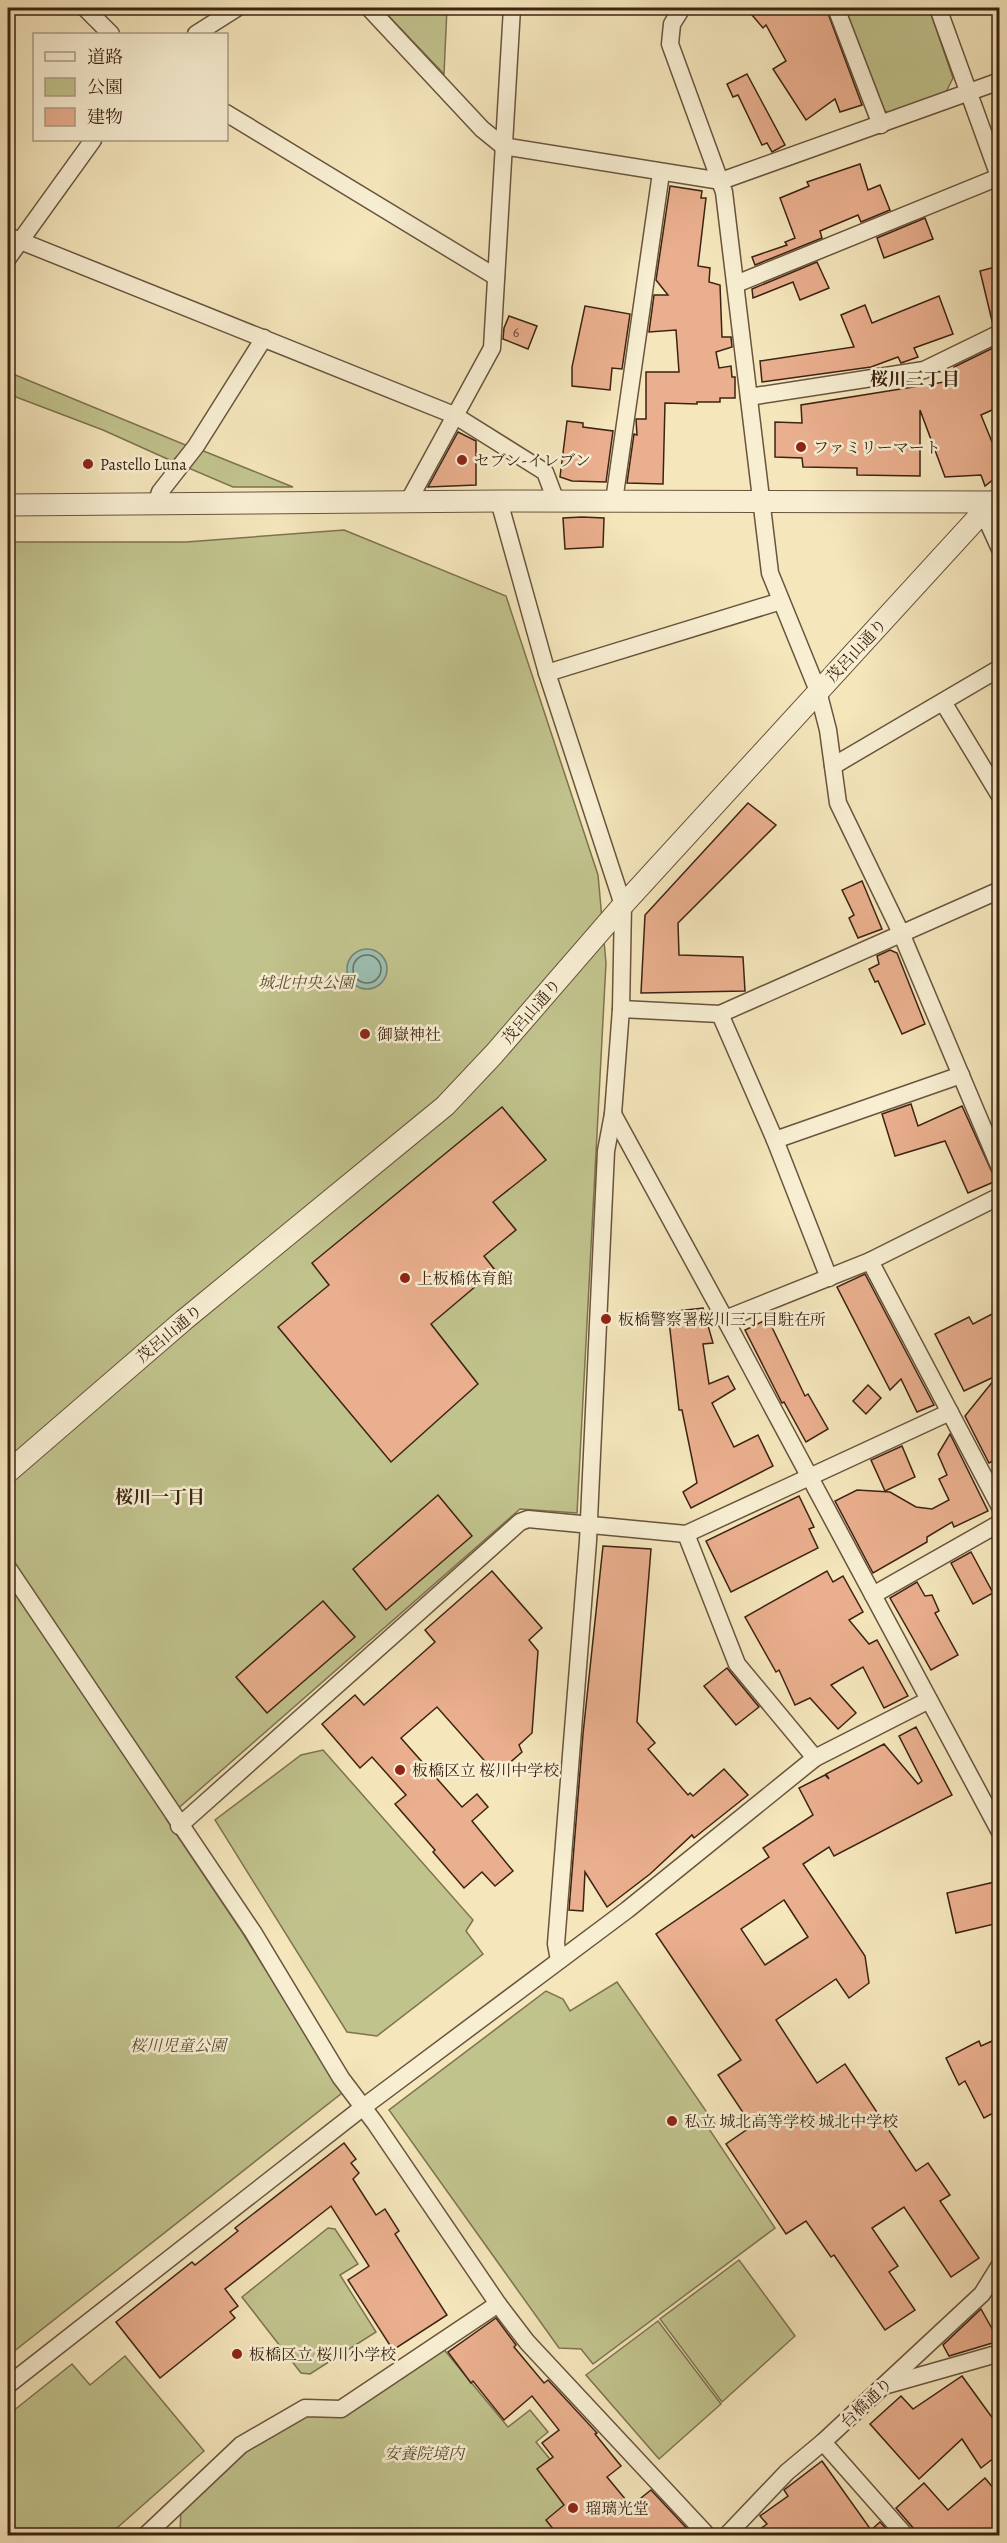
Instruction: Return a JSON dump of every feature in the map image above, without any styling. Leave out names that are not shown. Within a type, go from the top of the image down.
[{"type":"street","points":[[86,8],[110,33]]},
{"type":"street","points":[[198,33],[237,8]]},
{"type":"street","points":[[369,8],[482,129],[503,146],[721,181],[999,81]]},
{"type":"street","points":[[408,502],[492,348],[512,8]]},
{"type":"street","points":[[682,8],[672,24],[670,44],[721,181],[736,284],[770,573],[818,691],[828,730],[838,803],[901,933],[999,1168]]},
{"type":"street","points":[[836,8],[881,125]]},
{"type":"street","points":[[736,284],[999,178],[938,8]]},
{"type":"street","points":[[228,114],[496,278]]},
{"type":"street","points":[[8,258],[14,238],[92,141]]},
{"type":"street","points":[[614,501],[661,172]]},
{"type":"street","points":[[14,238],[454,415],[545,472],[555,501]]},
{"type":"street","points":[[749,397],[924,370],[999,333]]},
{"type":"street","points":[[156,504],[160,492],[196,446],[264,338]]},
{"type":"street","points":[[8,506],[499,501],[994,503],[999,549]]},
{"type":"street","points":[[499,501],[547,673],[623,905],[621,1009],[613,1114],[606,1151],[588,1526],[556,1944],[559,1960]]},
{"type":"street","name":"茂呂山通り","points":[[8,1472],[184,1320],[445,1106],[623,905],[818,691],[994,503]]},
{"type":"street","points":[[547,673],[781,601]]},
{"type":"street","points":[[833,766],[999,668]]},
{"type":"street","points":[[943,702],[999,796]]},
{"type":"street","points":[[621,1009],[720,1014],[999,890]]},
{"type":"street","points":[[720,1014],[775,1140],[829,1278]]},
{"type":"street","points":[[775,1140],[961,1075]]},
{"type":"street","points":[[613,1114],[929,1700],[994,1807],[999,1832]]},
{"type":"street","points":[[725,1319],[870,1261],[999,1196]]},
{"type":"street","points":[[870,1261],[999,1507]]},
{"type":"street","points":[[179,1826],[520,1522],[528,1519],[686,1534],[950,1412]]},
{"type":"street","points":[[873,1595],[999,1523]]},
{"type":"street","points":[[686,1534],[737,1664],[815,1758]]},
{"type":"street","points":[[8,1568],[179,1826],[253,1932],[341,2078],[498,2304],[527,2342],[708,2535]]},
{"type":"street","points":[[8,2385],[362,2108],[627,1910],[815,1758],[929,1700]]},
{"type":"street","name":"台橋通り","points":[[726,2535],[787,2472],[823,2442],[982,2294],[999,2265]]},
{"type":"street","points":[[145,2535],[240,2445],[305,2408],[341,2409],[498,2304]]},
{"type":"street","points":[[883,2386],[999,2353]]},
{"type":"street","points":[[823,2442],[906,2535]]},
{"type":"green space","points":[[381,8],[447,8],[444,74]]},
{"type":"green space","points":[[844,8],[929,8],[953,78],[945,94],[890,114],[879,107]]},
{"type":"green space","points":[[8,372],[188,446],[172,461],[103,430],[8,394]]},
{"type":"green space","points":[[201,450],[293,487],[233,487],[186,467]]},
{"type":"green space","name":"城北中央公園","points":[[344,530],[506,596],[598,875],[606,963],[577,1513],[520,1509],[166,1819],[242,1932],[342,2093],[8,2356],[8,542],[186,542]]},
{"type":"green space","points":[[323,1750],[473,1920],[466,1931],[483,1954],[377,2036],[347,2032],[215,1820],[301,1755]]},
{"type":"green space","points":[[617,1982],[715,2124],[709,2129],[775,2228],[593,2364],[581,2349],[559,2348],[389,2110],[546,1991],[563,1999],[570,2011]]},
{"type":"green space","points":[[328,2228],[335,2229],[358,2264],[340,2275],[376,2332],[310,2374],[301,2373],[242,2297]]},
{"type":"green space","points":[[739,2260],[795,2336],[722,2402],[660,2319]]},
{"type":"green space","points":[[658,2321],[721,2404],[659,2459],[586,2375]]},
{"type":"green space","name":"安養院境内","points":[[441,2346],[508,2427],[530,2410],[548,2432],[536,2442],[612,2535],[180,2536],[181,2506],[244,2448],[303,2413],[340,2412]]},
{"type":"green space","points":[[125,2356],[204,2451],[109,2535],[8,2535],[8,2415],[72,2364],[90,2385]]},
{"type":"water","points":[[367,949],[381,955],[387,969],[381,983],[367,989],[353,983],[347,969],[353,955]]},
{"type":"building","points":[[746,8],[826,8],[862,105],[840,112],[835,99],[806,120],[773,69],[786,61],[766,25],[763,28]]},
{"type":"building","points":[[747,74],[785,145],[772,152],[767,143],[762,145],[738,95],[733,97],[727,84]]},
{"type":"building","points":[[860,164],[868,190],[880,185],[890,210],[861,222],[858,215],[820,231],[822,238],[755,265],[752,257],[787,245],[785,242],[795,238],[780,198],[809,186],[807,182]]},
{"type":"building","points":[[670,186],[702,191],[701,198],[706,198],[698,266],[710,268],[709,282],[720,285],[722,337],[731,337],[732,347],[716,352],[719,368],[731,366],[732,377],[735,377],[735,398],[720,398],[720,402],[697,402],[697,404],[665,403],[663,484],[627,483],[634,434],[637,435],[636,419],[646,419],[646,372],[679,372],[676,330],[649,332],[654,295],[668,295],[656,280]]},
{"type":"building","points":[[925,218],[933,239],[884,258],[877,238]]},
{"type":"building","points":[[817,262],[829,288],[800,300],[793,282],[753,298],[752,289]]},
{"type":"building","points":[[999,266],[999,323],[993,325],[980,271]]},
{"type":"building","points":[[939,296],[953,334],[914,348],[918,357],[901,363],[898,357],[871,367],[762,382],[760,361],[854,347],[841,315],[865,305],[872,323]]},
{"type":"building","points":[[585,306],[630,314],[622,369],[612,368],[610,390],[572,386],[572,367]]},
{"type":"building","points":[[509,316],[537,326],[528,349],[503,339],[504,328]]},
{"type":"building","points":[[999,345],[999,407],[981,415],[999,459],[999,475],[985,486],[981,475],[945,477],[920,410],[920,476],[857,475],[857,468],[803,467],[802,458],[775,457],[775,422],[802,423],[801,405],[951,381],[948,373],[955,370],[954,367]]},
{"type":"building","points":[[567,421],[583,423],[583,427],[613,431],[606,482],[572,481],[560,477]]},
{"type":"building","points":[[458,432],[476,441],[476,485],[428,487]]},
{"type":"building","points":[[563,518],[604,518],[603,547],[565,549]]},
{"type":"building","points":[[748,803],[776,825],[678,923],[679,955],[743,957],[745,991],[641,993],[645,915]]},
{"type":"building","points":[[862,881],[882,929],[858,938],[849,918],[854,915],[842,890]]},
{"type":"building","points":[[890,950],[897,953],[925,1024],[902,1034],[878,981],[875,982],[869,969],[879,964],[877,956]]},
{"type":"building","points":[[911,1104],[918,1126],[962,1106],[996,1181],[968,1193],[945,1141],[895,1156],[882,1114]]},
{"type":"building","name":"上板橋体育館","points":[[502,1107],[546,1160],[493,1202],[516,1230],[484,1256],[495,1270],[431,1324],[478,1384],[391,1462],[278,1327],[329,1285],[312,1263]]},
{"type":"building","points":[[865,1274],[934,1405],[917,1412],[901,1379],[890,1390],[837,1287]]},
{"type":"building","points":[[703,1308],[713,1343],[703,1344],[709,1384],[728,1376],[735,1389],[712,1403],[734,1447],[758,1435],[773,1466],[691,1508],[683,1492],[697,1483],[682,1410],[679,1410],[668,1312]]},
{"type":"building","points":[[994,1313],[999,1323],[999,1458],[989,1463],[965,1416],[998,1375],[964,1391],[935,1334],[969,1317],[973,1324]]},
{"type":"building","points":[[768,1319],[805,1396],[808,1394],[828,1429],[806,1442],[784,1402],[782,1403],[745,1330]]},
{"type":"building","points":[[868,1385],[881,1398],[866,1414],[853,1401]]},
{"type":"building","points":[[950,1434],[988,1511],[954,1527],[952,1522],[927,1537],[927,1542],[873,1573],[835,1501],[857,1490],[890,1492],[916,1507],[932,1509],[949,1500],[939,1479],[947,1475],[938,1454]]},
{"type":"building","points":[[902,1446],[915,1477],[885,1491],[871,1460]]},
{"type":"building","points":[[438,1495],[472,1536],[386,1610],[353,1569]]},
{"type":"building","points":[[799,1496],[814,1527],[809,1529],[818,1548],[731,1592],[706,1541]]},
{"type":"building","points":[[603,1546],[651,1549],[637,1722],[655,1743],[648,1749],[688,1795],[690,1793],[693,1796],[724,1769],[748,1795],[694,1838],[692,1835],[650,1874],[607,1907],[585,1872],[583,1911],[569,1910],[583,1734]]},
{"type":"building","points":[[971,1552],[993,1593],[973,1604],[951,1563]]},
{"type":"building","points":[[492,1571],[542,1628],[529,1640],[538,1651],[532,1733],[519,1745],[522,1752],[499,1772],[492,1765],[490,1767],[437,1707],[401,1738],[462,1807],[477,1794],[488,1807],[472,1821],[513,1871],[495,1886],[482,1872],[464,1888],[395,1804],[406,1795],[372,1757],[360,1768],[322,1724],[355,1695],[364,1705],[435,1642],[425,1630]]},
{"type":"building","points":[[827,1571],[833,1582],[843,1576],[863,1612],[849,1620],[869,1644],[877,1640],[908,1696],[884,1708],[863,1667],[831,1685],[856,1713],[838,1729],[810,1698],[795,1705],[779,1670],[776,1672],[745,1617]]},
{"type":"building","points":[[917,1582],[925,1596],[932,1595],[939,1611],[935,1613],[958,1655],[931,1670],[890,1598]]},
{"type":"building","points":[[323,1601],[355,1637],[267,1713],[236,1677]]},
{"type":"building","points":[[727,1668],[759,1707],[736,1725],[704,1686]]},
{"type":"building","points":[[916,1727],[952,1795],[834,1856],[829,1847],[803,1864],[865,1956],[869,1983],[849,1998],[836,1979],[776,2020],[817,2083],[845,2064],[916,2171],[928,2163],[950,2195],[940,2201],[979,2258],[951,2277],[904,2207],[872,2228],[898,2266],[889,2272],[915,2310],[885,2330],[834,2255],[831,2257],[806,2221],[786,2234],[726,2144],[752,2126],[718,2075],[741,2060],[656,1934],[769,1857],[763,1848],[813,1815],[799,1788],[825,1775],[829,1779],[826,1774],[884,1744],[918,1784],[922,1781],[899,1736]],"holes":[[[784,1900],[808,1937],[765,1965],[741,1929]]]},
{"type":"building","points":[[999,1881],[999,1923],[956,1933],[947,1893]]},
{"type":"building","points":[[999,2038],[999,2110],[984,2118],[965,2081],[959,2085],[946,2058],[979,2041],[981,2046]]},
{"type":"building","points":[[344,2143],[356,2159],[351,2163],[359,2173],[353,2179],[376,2215],[385,2209],[399,2231],[395,2234],[447,2315],[393,2350],[348,2280],[369,2266],[331,2206],[225,2289],[238,2306],[230,2312],[235,2318],[160,2378],[116,2322],[192,2262],[195,2265],[238,2231],[235,2228]]},
{"type":"building","points":[[981,2309],[999,2341],[949,2356],[943,2345]]},
{"type":"building","points":[[496,2318],[516,2345],[514,2347],[544,2383],[548,2380],[597,2433],[595,2434],[621,2466],[607,2477],[631,2506],[651,2490],[693,2535],[558,2535],[546,2520],[564,2505],[537,2469],[553,2457],[542,2443],[559,2430],[532,2396],[504,2420],[473,2381],[471,2383],[448,2352]]},
{"type":"building","points":[[962,2376],[999,2427],[999,2454],[981,2468],[962,2439],[919,2479],[870,2424],[901,2396],[913,2409]]},
{"type":"building","points":[[822,2461],[871,2530],[880,2522],[892,2535],[752,2535],[767,2524],[760,2516],[788,2496],[784,2490]]},
{"type":"building","points":[[985,2478],[999,2495],[999,2535],[916,2535],[914,2529],[896,2508],[924,2483],[948,2510]]},
{"type":"place","name":"ファミリーマート","points":[[801,447]]},
{"type":"place","name":"セブン-イレブン","points":[[462,460]]},
{"type":"place","name":"Pastello Luna","points":[[88,464]]},
{"type":"place","name":"御嶽神社","points":[[365,1034]]},
{"type":"place","name":"上板橋体育館","points":[[405,1278]]},
{"type":"place","name":"板橋警察署桜川三丁目駐在所","points":[[606,1319]]},
{"type":"place","name":"板橋区立 桜川中学校","points":[[400,1770]]},
{"type":"place","name":"私立 城北高等学校 城北中学校","points":[[672,2121]]},
{"type":"place","name":"板橋区立 桜川小学校","points":[[237,2354]]},
{"type":"place","name":"瑠璃光堂","points":[[573,2508]]},
{"type":"district","name":"桜川三丁目","points":[[915,379]]},
{"type":"district","name":"桜川一丁目","points":[[160,1497]]},
{"type":"park label","name":"桜川児童公園","points":[[178,2045]]}]
